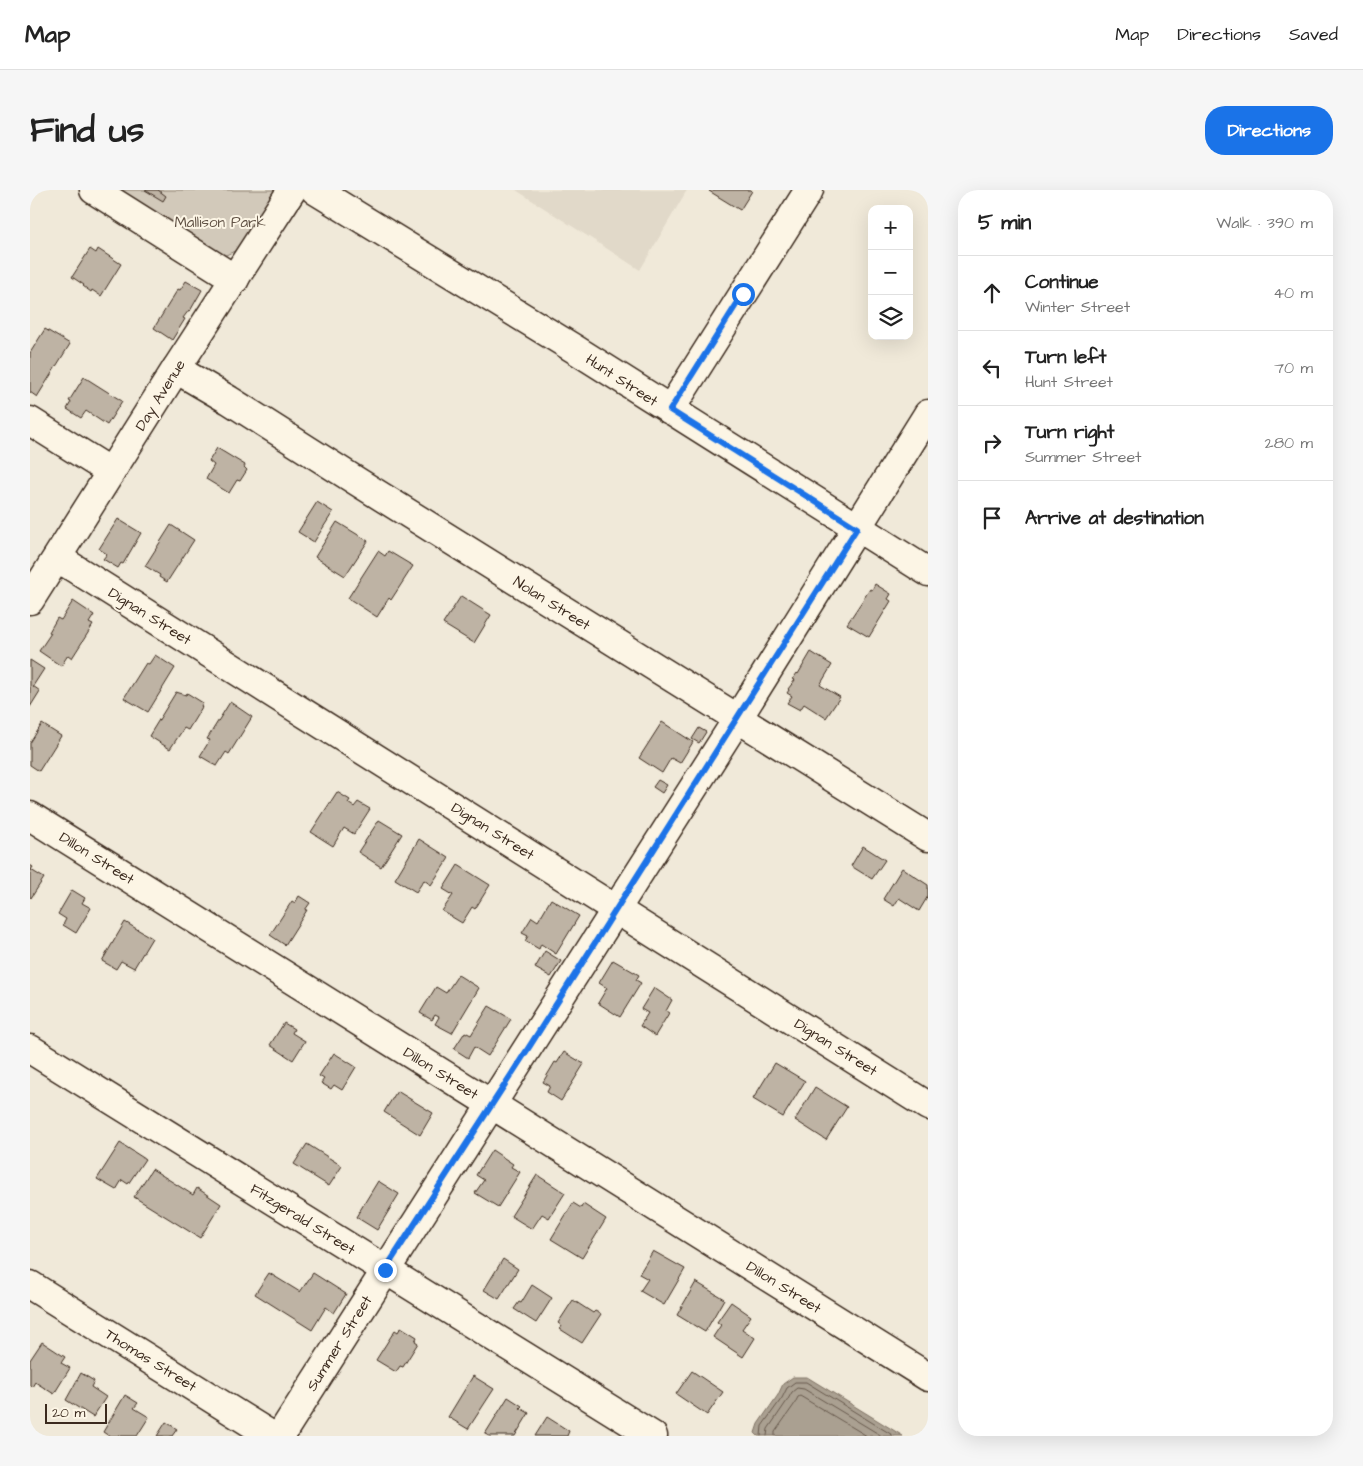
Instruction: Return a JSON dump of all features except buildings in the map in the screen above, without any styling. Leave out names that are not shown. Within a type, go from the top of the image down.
[{"type":"street","points":[[94,190],[235,279]]},
{"type":"street","name":"Day Avenue","points":[[30,600],[292,190]]},
{"type":"street","name":"Hunt Street","points":[[314,190],[573,348],[928,572]]},
{"type":"street","points":[[670,410],[808,190]]},
{"type":"street","name":"Nolan Street","points":[[176,369],[229,400],[928,837]]},
{"type":"street","name":"Summer Street","points":[[280,1436],[738,718],[928,414]]},
{"type":"street","points":[[30,421],[111,472]]},
{"type":"street","name":"Dignan Street","points":[[58,558],[928,1106]]},
{"type":"street","name":"Dillon Street","points":[[30,816],[928,1377]]},
{"type":"street","name":"Fitzgerald Street","points":[[30,1049],[652,1436]]},
{"type":"street","name":"Thomas Street","points":[[30,1285],[272,1436]]},
{"type":"shaded area","points":[[516,190],[687,190],[640,270]]},
{"type":"green space","name":"Mallison Park","points":[[109,190],[280,190],[239,249],[226,255],[214,256]]},
{"type":"water","points":[[793,1377],[807,1377],[903,1436],[758,1436],[755,1433],[758,1424],[778,1395],[783,1384]]},
{"type":"route","points":[[385,1270],[531,1044],[857,528],[670,410],[743,294]]}]
